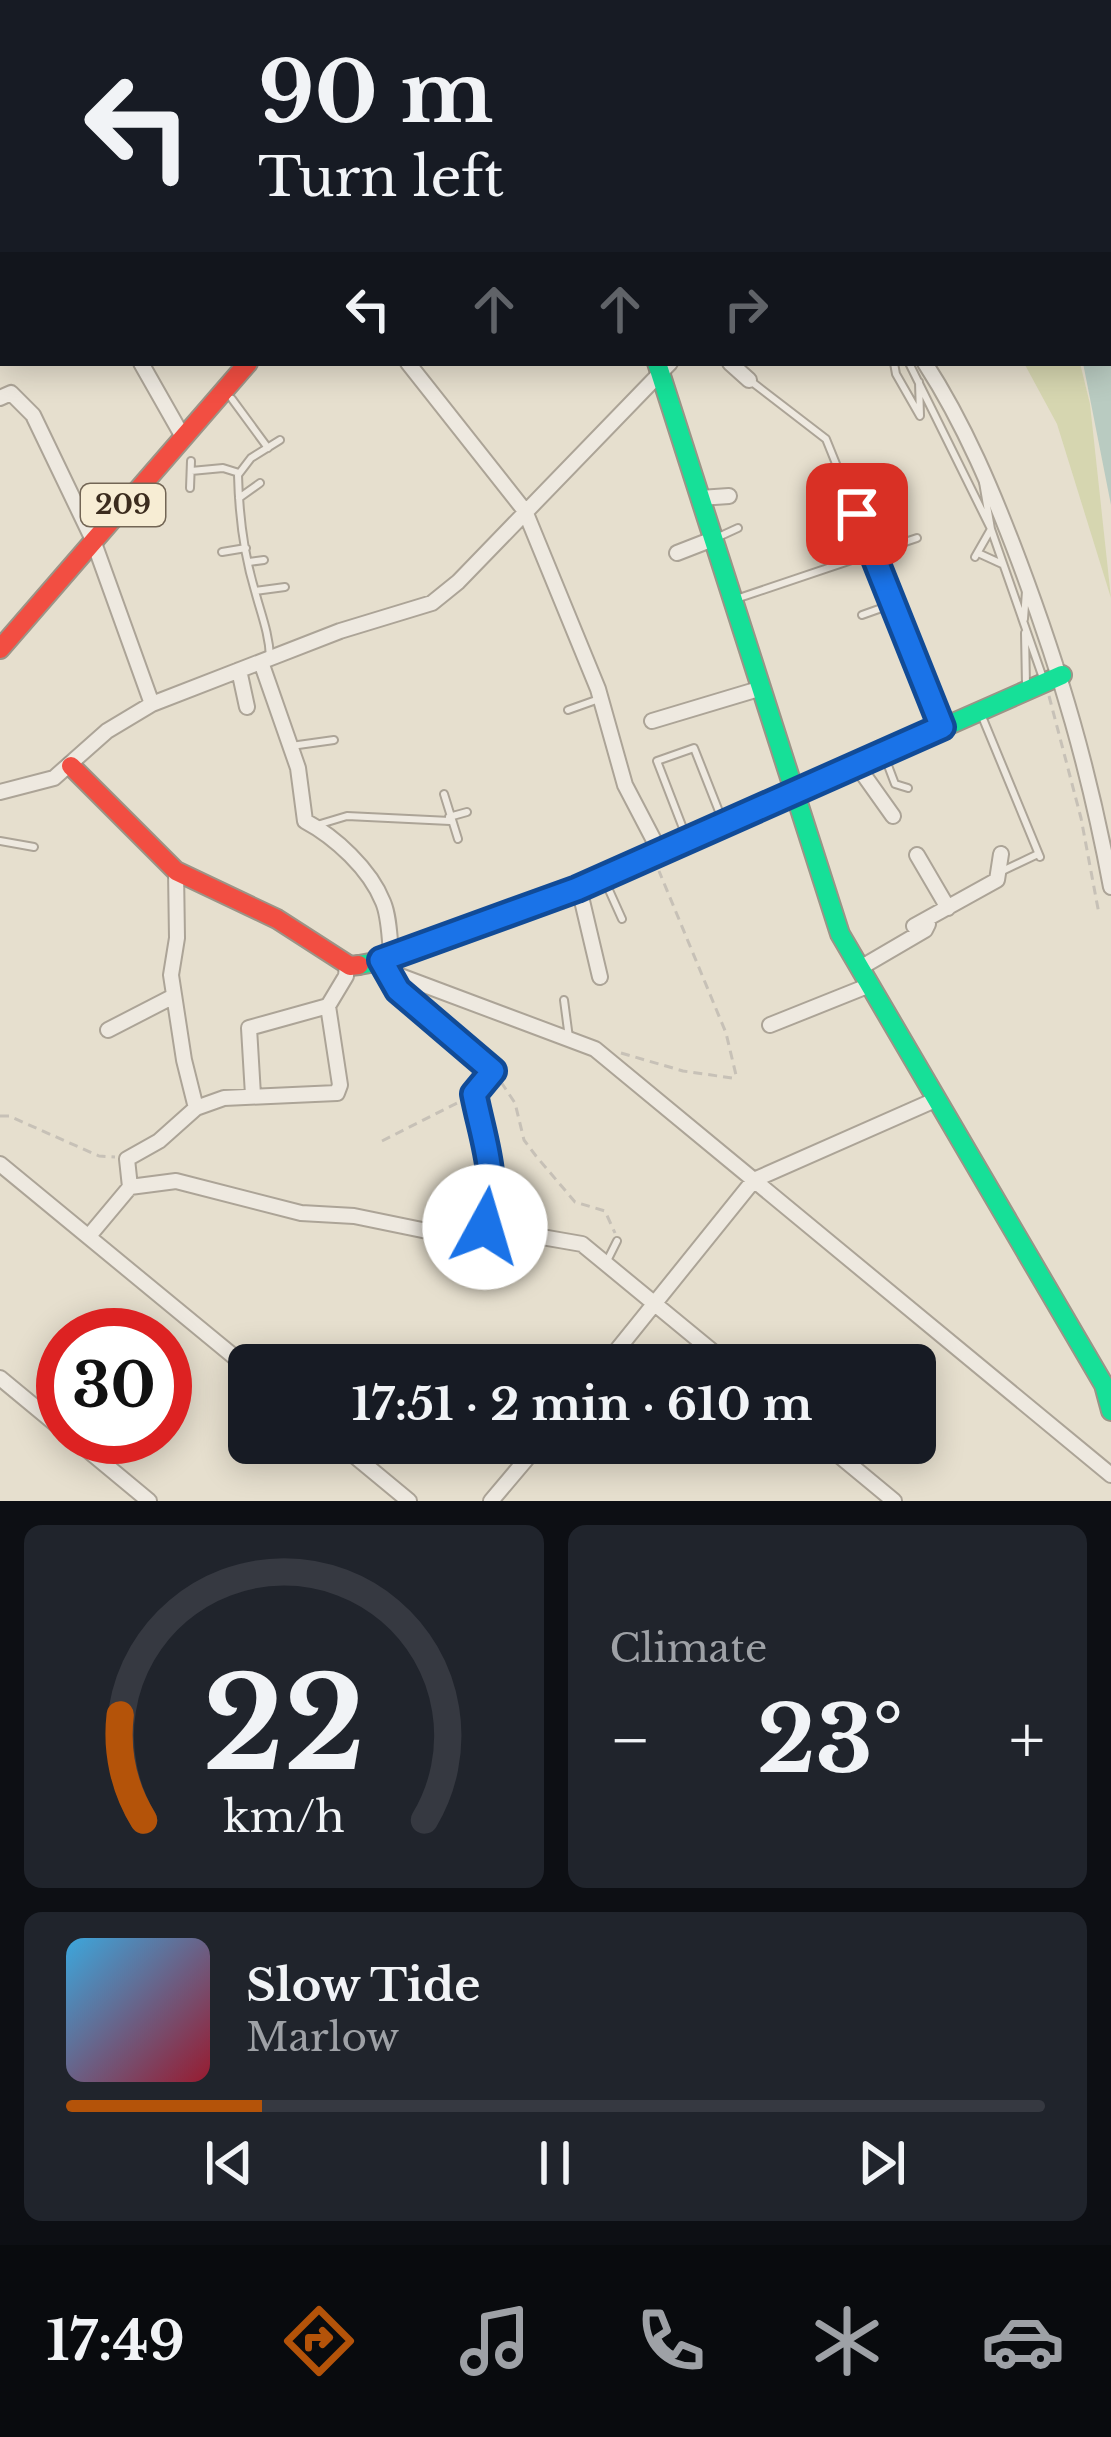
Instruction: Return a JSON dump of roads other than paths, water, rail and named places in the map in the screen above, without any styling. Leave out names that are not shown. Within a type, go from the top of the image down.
[{"type":"main road","name":"209","points":[[0,649],[245,366]]},
{"type":"main road","points":[[662,366],[840,934],[1104,1385],[1111,1412]]},
{"type":"main road","points":[[71,766],[176,871],[277,919],[346,964],[387,963],[579,888],[1044,683]]},
{"type":"street","points":[[143,366],[182,439]]},
{"type":"street","points":[[410,366],[525,511],[601,698],[626,785],[656,854]]},
{"type":"street","points":[[0,792],[54,778],[107,731],[152,704],[432,603],[458,582],[662,366]]},
{"type":"street","points":[[733,366],[749,380]]},
{"type":"street","points":[[927,366],[985,473],[1027,581],[1044,683],[1093,789],[1111,887]]},
{"type":"street","points":[[0,398],[11,393],[33,415],[93,540],[152,704]]},
{"type":"street","points":[[700,498],[729,496]]},
{"type":"street","points":[[677,553],[713,539]]},
{"type":"street","points":[[89,1237],[130,1187],[176,1181],[301,1213],[354,1216],[476,1246],[493,1202],[492,1170],[474,1094],[491,1073],[398,990],[387,963],[383,901],[352,857],[304,821],[291,746],[266,660]]},
{"type":"street","points":[[239,670],[247,707]]},
{"type":"street","points":[[652,722],[761,688]]},
{"type":"street","points":[[856,764],[893,817]]},
{"type":"street","points":[[770,1025],[865,976],[926,930],[920,923],[997,880],[1001,854]]},
{"type":"street","points":[[917,855],[947,908]]},
{"type":"street","points":[[176,871],[177,938],[171,975],[196,1108]]},
{"type":"street","points":[[579,888],[600,977]]},
{"type":"street","points":[[387,963],[596,1049],[1111,1475]]},
{"type":"street","points":[[130,1187],[127,1160],[196,1108],[224,1098],[337,1093],[340,1085],[328,1006],[346,976],[346,964]]},
{"type":"street","points":[[108,1030],[174,996]]},
{"type":"street","points":[[253,1095],[249,1028],[328,1006]]},
{"type":"street","points":[[623,1344],[754,1180],[935,1100]]},
{"type":"street","points":[[0,1163],[228,1352]]},
{"type":"street","points":[[485,1227],[582,1244],[704,1344]]},
{"type":"street","points":[[0,1378],[36,1408]]},
{"type":"street","points":[[104,1464],[149,1501]]},
{"type":"street","points":[[364,1464],[409,1501]]},
{"type":"street","points":[[491,1501],[522,1464]]},
{"type":"street","points":[[849,1464],[894,1501]]},
{"type":"lane","points":[[895,366],[920,416],[919,380]]},
{"type":"lane","points":[[911,366],[991,529],[1044,683]]},
{"type":"lane","points":[[749,380],[826,439],[942,727]]},
{"type":"lane","points":[[232,399],[268,448]]},
{"type":"lane","points":[[182,439],[192,467],[190,488]]},
{"type":"lane","points":[[266,660],[265,617],[245,548],[239,473],[251,458],[280,440]]},
{"type":"lane","points":[[192,467],[239,473]]},
{"type":"lane","points":[[985,473],[982,485],[991,529],[977,555],[1004,564]]},
{"type":"lane","points":[[238,498],[260,483]]},
{"type":"lane","points":[[713,539],[738,528]]},
{"type":"lane","points":[[733,600],[916,538]]},
{"type":"lane","points":[[222,552],[245,548]]},
{"type":"lane","points":[[249,562],[264,560]]},
{"type":"lane","points":[[1027,581],[1024,623],[1044,683]]},
{"type":"lane","points":[[255,591],[285,587]]},
{"type":"lane","points":[[862,616],[893,604]]},
{"type":"lane","points":[[568,710],[601,698]]},
{"type":"lane","points":[[980,710],[1039,855],[998,873]]},
{"type":"lane","points":[[291,746],[334,740]]},
{"type":"lane","points":[[687,839],[657,761],[694,748],[724,823]]},
{"type":"lane","points":[[883,752],[895,784],[908,788]]},
{"type":"lane","points":[[444,794],[458,839]]},
{"type":"lane","points":[[314,826],[347,816],[449,819],[467,812]]},
{"type":"lane","points":[[0,841],[34,847]]},
{"type":"lane","points":[[603,877],[622,919]]},
{"type":"lane","points":[[564,1000],[569,1039]]},
{"type":"lane","points":[[606,1263],[617,1241]]}]
